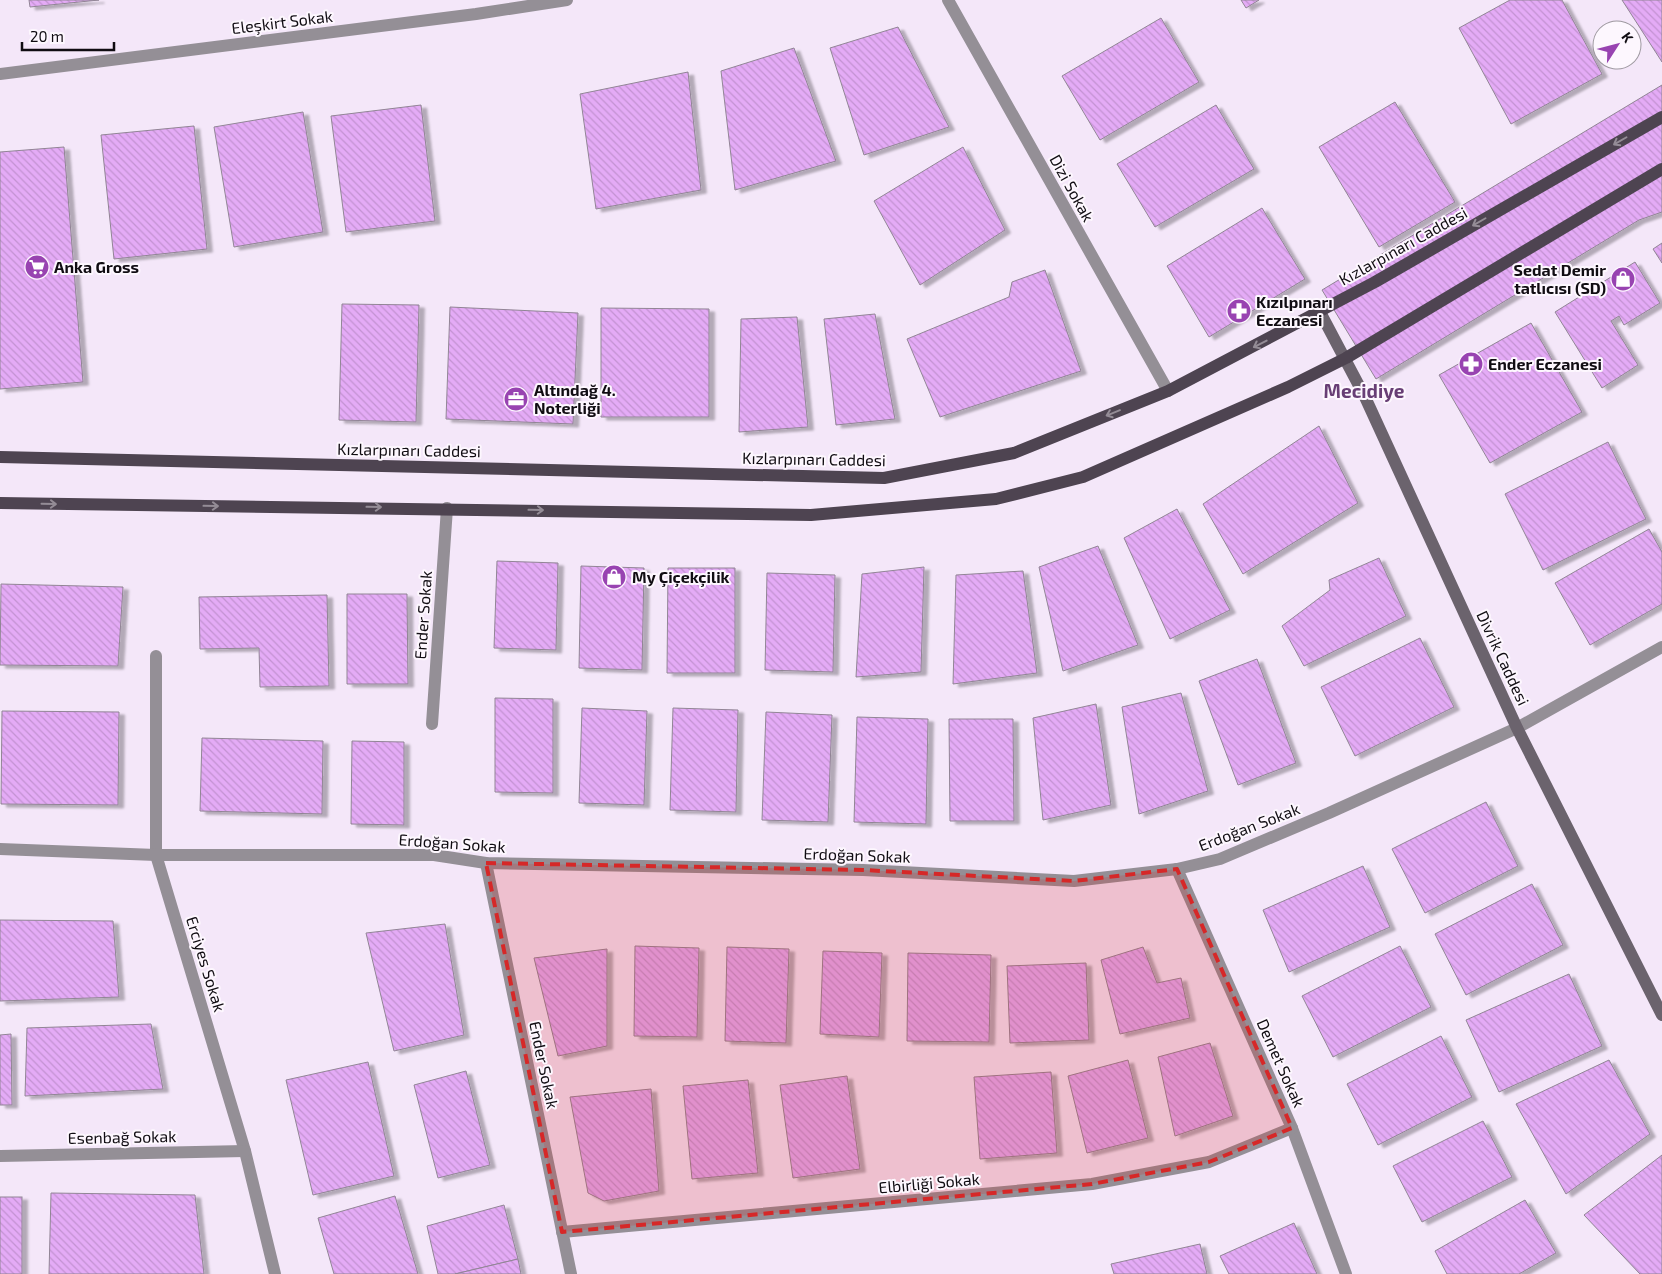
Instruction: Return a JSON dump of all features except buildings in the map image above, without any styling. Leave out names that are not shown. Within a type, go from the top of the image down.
[{"type":"main road","name":"Kızlarpınarı Caddesi","points":[[0,457],[884,478],[1014,453],[1168,391],[1320,312],[1662,117]]},
{"type":"main road","points":[[0,503],[447,508],[811,515],[996,499],[1082,477],[1288,387],[1346,358],[1662,169]]},
{"type":"street","name":"Eleşkirt Sokak","points":[[0,74],[476,14],[567,0]]},
{"type":"street","name":"Dizi Sokak","points":[[948,0],[1168,391]]},
{"type":"street","name":"Divrik Caddesi","points":[[1320,312],[1346,358],[1517,728],[1662,1015]]},
{"type":"street","name":"Ender Sokak","points":[[432,724],[447,508]]},
{"type":"street","name":"Erdoğan Sokak","points":[[0,849],[156,855],[434,855],[486,863],[863,870],[1074,881],[1177,869],[1220,859],[1517,728],[1662,647]]},
{"type":"street","name":"Erciyes Sokak","points":[[156,656],[156,855],[245,1151],[274,1274]]},
{"type":"street","name":"Ender Sokak","points":[[486,863],[571,1274]]},
{"type":"street","name":"Demet Sokak","points":[[1177,869],[1292,1128],[1346,1274]]},
{"type":"street","name":"Elbirliği Sokak","points":[[562,1232],[1092,1184],[1209,1162],[1292,1128]]},
{"type":"street","name":"Esenbağ Sokak","points":[[0,1156],[245,1151]]},
{"type":"highlighted area","points":[[486,863],[863,870],[1074,881],[1177,869],[1292,1128],[1209,1162],[1092,1184],[562,1232]]},
{"type":"place","name":"Anka Gross","points":[[37,267]]},
{"type":"place","name":"Sedat Demir tatlıcısı (SD)","points":[[1623,279]]},
{"type":"place","name":"Kızılpınarı Eczanesi","points":[[1239,311]]},
{"type":"place","name":"Ender Eczanesi","points":[[1471,364]]},
{"type":"place","name":"Altındağ 4. Noterliği","points":[[516,399]]},
{"type":"place","name":"My Çiçekçilik","points":[[614,577]]},
{"type":"district","name":"Mecidiye","points":[[1364,391]]}]
